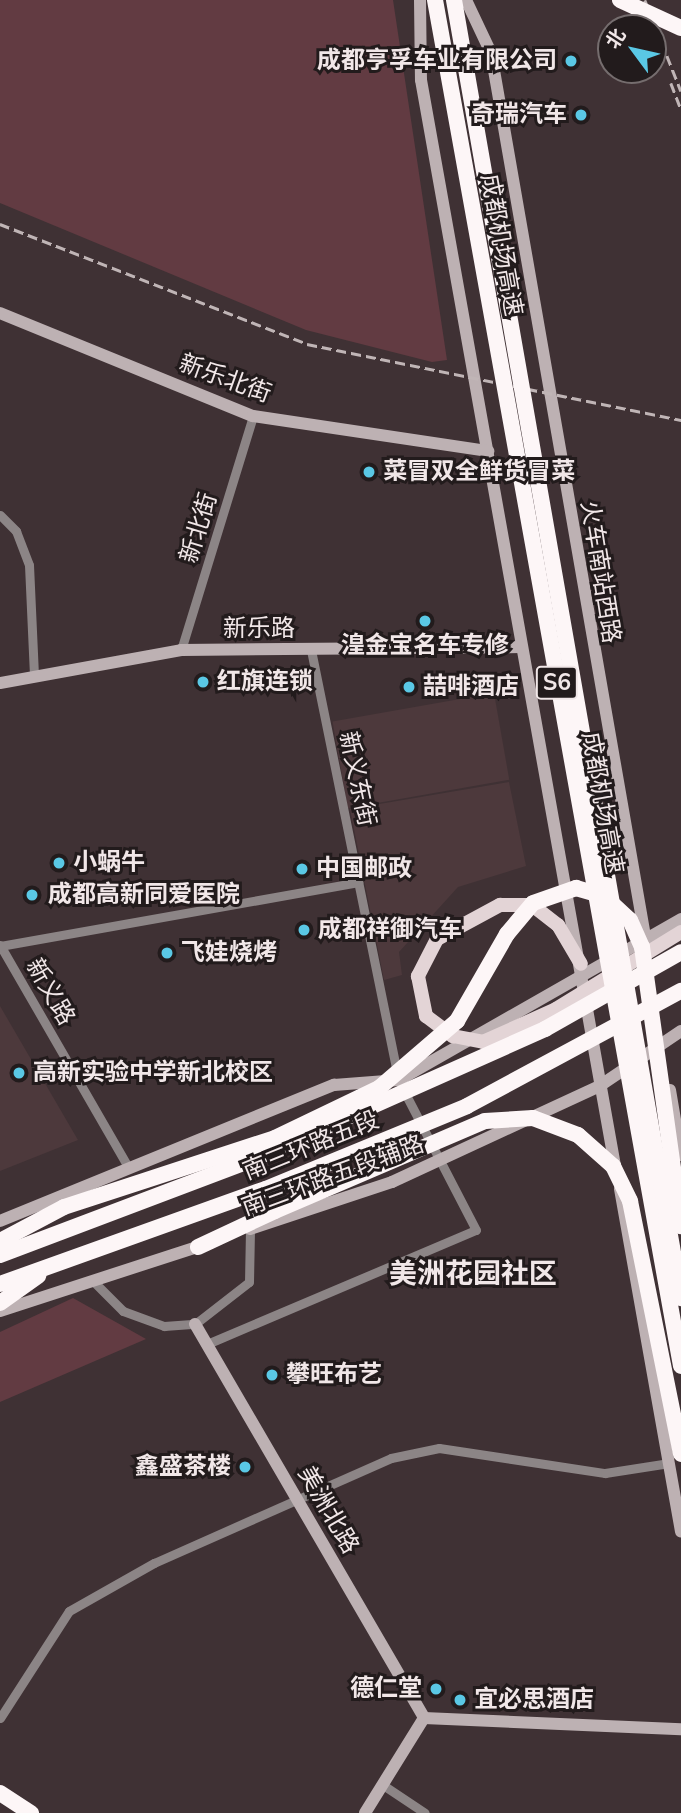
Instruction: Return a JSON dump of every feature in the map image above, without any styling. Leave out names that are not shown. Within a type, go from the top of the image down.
[{"type":"highway","name":"成都机场高速","points":[[435,0],[681,1366]]},
{"type":"highway","points":[[620,0],[681,28]]},
{"type":"highway","points":[[644,0],[681,17]]},
{"type":"highway","name":"成都机场高速","points":[[462,2],[681,1298]]},
{"type":"highway","points":[[0,1241],[64,1207],[275,1138],[356,1103],[410,1066],[457,1021],[526,910],[548,895],[576,888],[615,902],[642,947],[681,1226]]},
{"type":"highway","name":"南三环路五段","points":[[0,1255],[251,1160],[478,1061],[619,989],[681,952]]},
{"type":"highway","name":"南三环路五段","points":[[0,1284],[266,1189],[467,1106],[681,991]]},
{"type":"highway","points":[[198,1247],[485,1121],[533,1118],[578,1135],[613,1166],[630,1201],[675,1458]]},
{"type":"highway","points":[[0,1303],[54,1264]]},
{"type":"highway","points":[[0,1793],[31,1813]]},
{"type":"main road","points":[[462,2],[446,0],[421,6],[421,79],[521,648],[582,972],[598,1087],[675,1458],[681,1532]]},
{"type":"main road","name":"火车南站西路","points":[[462,2],[491,53],[678,1123],[681,1155]]},
{"type":"main road","name":"新乐北街","points":[[0,313],[253,416],[488,451]]},
{"type":"main road","name":"新乐路","points":[[0,682],[181,650],[521,648]]},
{"type":"main road","points":[[582,972],[558,925],[532,905],[500,905],[437,939],[418,976],[426,1016],[453,1036],[483,1042],[556,1009],[681,932]]},
{"type":"main road","points":[[0,1221],[334,1085],[399,1080],[582,972],[681,919]]},
{"type":"main road","name":"南三环路五段辅路","points":[[0,1311],[391,1182],[598,1087],[662,1041],[681,1031]]},
{"type":"main road","name":"美洲北路","points":[[195,1324],[424,1718]]},
{"type":"main road","points":[[365,1813],[424,1718],[681,1729]]},
{"type":"street","name":"新北街","points":[[181,650],[253,416]]},
{"type":"street","points":[[0,515],[16,531],[29,565],[34,676]]},
{"type":"street","name":"新义东街","points":[[207,1344],[476,1230],[442,1158],[399,1080],[311,650]]},
{"type":"street","points":[[0,945],[358,882]]},
{"type":"street","name":"新义路","points":[[0,945],[129,1168]]},
{"type":"street","points":[[94,1282],[123,1311],[164,1326],[195,1324],[249,1282],[250,1229]]},
{"type":"street","points":[[0,1717],[69,1611],[154,1563],[391,1458],[439,1448],[606,1473],[675,1458]]},
{"type":"street","points":[[383,1785],[425,1813]]},
{"type":"shaded area","points":[[0,0],[393,0],[447,360],[432,362],[306,330],[0,203]]},
{"type":"shaded area","points":[[494,693],[509,780],[348,808],[332,721]]},
{"type":"shaded area","points":[[509,782],[526,866],[458,887],[399,952],[402,975],[384,980],[350,809]]},
{"type":"shaded area","name":"高新实验中学新北校区","points":[[0,1006],[78,1140],[0,1171]]},
{"type":"shaded area","points":[[73,1298],[146,1339],[0,1402],[0,1332]]},
{"type":"railway","points":[[645,0],[681,91]]},
{"type":"railway","points":[[671,83],[681,109]]},
{"type":"railway","points":[[0,224],[307,344],[681,420]]},
{"type":"place","name":"成都亨孚车业有限公司","points":[[571,61]]},
{"type":"place","name":"奇瑞汽车","points":[[581,115]]},
{"type":"place","name":"菜冒双全鲜货冒菜","points":[[369,472]]},
{"type":"place","name":"湟金宝名车专修","points":[[425,621]]},
{"type":"place","name":"红旗连锁","points":[[203,682]]},
{"type":"place","name":"喆啡酒店","points":[[409,687]]},
{"type":"place","name":"小蜗牛","points":[[59,863]]},
{"type":"place","name":"中国邮政","points":[[302,869]]},
{"type":"place","name":"成都高新同爱医院","points":[[32,895]]},
{"type":"place","name":"成都祥御汽车","points":[[304,930]]},
{"type":"place","name":"飞娃烧烤","points":[[167,953]]},
{"type":"place","name":"高新实验中学新北校区","points":[[19,1073]]},
{"type":"place","name":"攀旺布艺","points":[[272,1375]]},
{"type":"place","name":"鑫盛茶楼","points":[[245,1467]]},
{"type":"place","name":"德仁堂","points":[[436,1689]]},
{"type":"place","name":"宜必思酒店","points":[[460,1700]]},
{"type":"district","name":"美洲花园社区","points":[[473,1274]]}]
